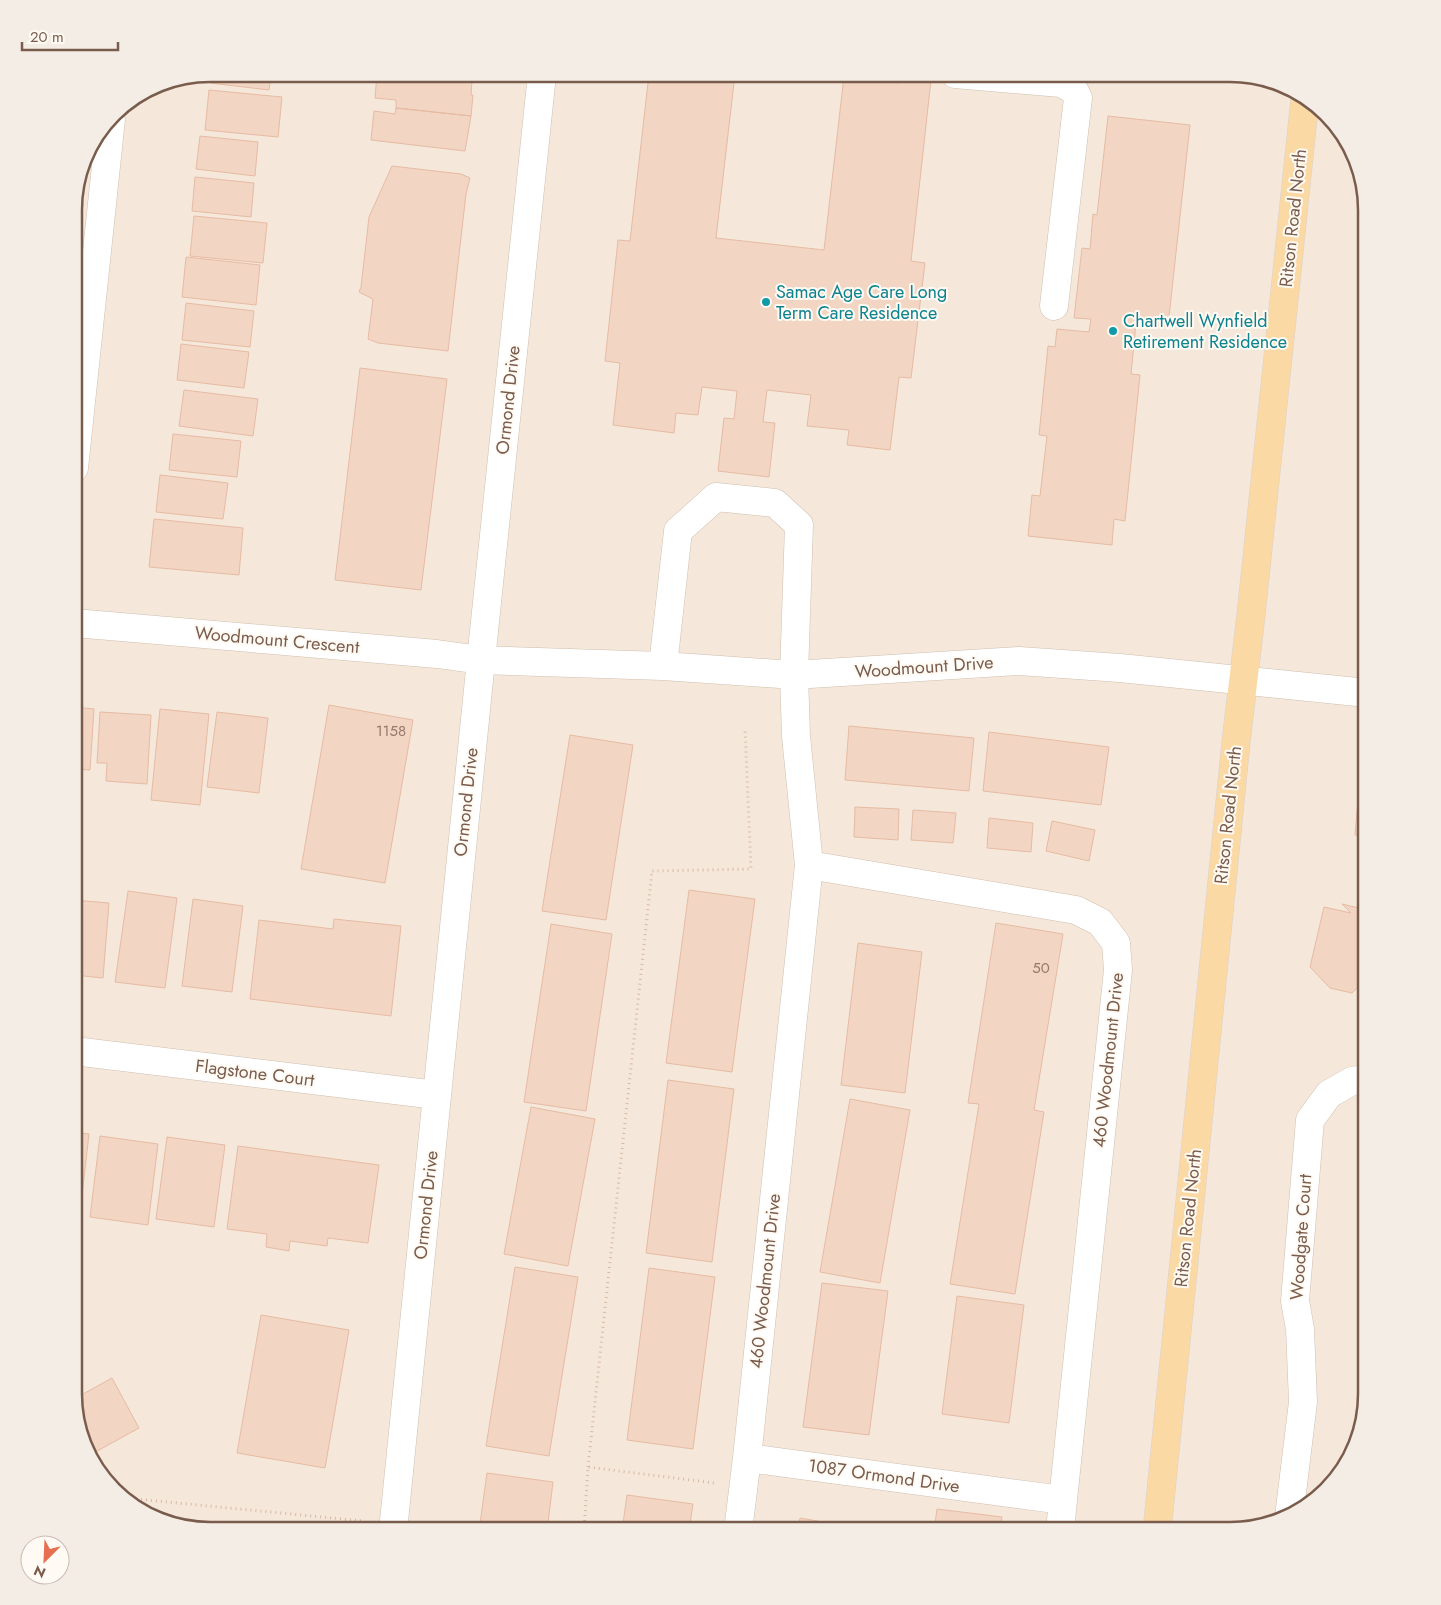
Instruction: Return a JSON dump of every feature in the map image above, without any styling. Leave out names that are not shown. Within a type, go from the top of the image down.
[{"type":"main road","name":"Ritson Road North","points":[[1158,1522],[1232,781],[1304,106]]},
{"type":"street","name":"Ormond Drive","points":[[395,1522],[436,1095],[541,83]]},
{"type":"street","points":[[1054,306],[1078,98],[1074,90],[1062,83]]},
{"type":"street","points":[[83,385],[110,131]]},
{"type":"street","name":"460 Woodmount Drive","points":[[663,666],[678,531],[716,497],[775,503],[799,525],[794,675],[796,736],[808,865],[747,1458]]},
{"type":"street","name":"Woodmount Crescent","points":[[83,624],[437,654],[481,660]]},
{"type":"street","name":"Woodmount Drive","points":[[481,660],[663,666],[794,675],[1019,661],[1120,668],[1358,692]]},
{"type":"street","name":"460 Woodmount Drive","points":[[808,865],[1076,910],[1100,922],[1116,943],[1118,970],[1064,1500]]},
{"type":"street","name":"Flagstone Court","points":[[82,1052],[436,1095]]},
{"type":"street","name":"Woodgate Court","points":[[1290,1508],[1303,1402],[1300,1329],[1295,1301],[1310,1120],[1329,1094],[1352,1081],[1358,1080]]},
{"type":"street","points":[[739,1522],[747,1458]]},
{"type":"street","name":"1087 Ormond Drive","points":[[747,1458],[1064,1500]]},
{"type":"street","points":[[1061,1522],[1064,1500]]},
{"type":"path","points":[[585,1522],[588,1467],[652,871],[750,869],[745,728]]},
{"type":"path","points":[[588,1467],[742,1486]]},
{"type":"path","points":[[137,1499],[340,1522]]},
{"type":"shaded area","points":[[202,83],[1239,83],[1280,92],[1309,109],[1332,132],[1352,169],[1356,185],[1358,210],[1358,1395],[1356,1420],[1352,1436],[1345,1451],[1332,1473],[1309,1496],[1272,1516],[1231,1522],[210,1522],[193,1521],[161,1513],[132,1496],[109,1473],[89,1436],[82,1395],[83,202],[92,161],[104,139],[120,120],[139,104],[161,92],[185,85]]},
{"type":"building","points":[[210,83],[270,83],[269,90]]},
{"type":"building","points":[[376,83],[472,83],[471,95],[473,95],[471,116],[396,108],[396,100],[375,98]]},
{"type":"building","name":"Samac Age Care Long Term Care Residence","points":[[648,83],[734,83],[716,238],[824,250],[843,83],[931,83],[911,261],[925,263],[911,378],[899,377],[890,450],[847,445],[849,430],[807,426],[811,395],[767,390],[763,422],[775,423],[769,477],[718,471],[724,418],[734,419],[737,391],[702,387],[698,415],[676,413],[674,433],[613,425],[620,363],[605,361],[618,240],[630,241]]},
{"type":"building","points":[[209,90],[282,97],[278,137],[205,130]]},
{"type":"building","points":[[396,108],[471,116],[465,151],[371,140],[374,111],[395,114]]},
{"type":"building","name":"Chartwell Wynfield Retirement Residence","points":[[1108,116],[1190,125],[1168,326],[1136,323],[1131,374],[1140,375],[1125,521],[1114,519],[1112,545],[1028,536],[1032,495],[1040,496],[1047,436],[1039,435],[1048,346],[1055,347],[1057,329],[1089,332],[1091,319],[1074,318],[1082,248],[1090,249],[1093,214],[1097,215]]},
{"type":"building","points":[[200,136],[258,142],[255,176],[196,169]]},
{"type":"building","points":[[392,166],[461,174],[470,178],[466,194],[448,351],[378,343],[368,339],[373,299],[359,292],[369,217]]},
{"type":"building","points":[[195,177],[254,183],[251,217],[192,211]]},
{"type":"building","points":[[194,216],[267,223],[263,263],[190,256]]},
{"type":"building","points":[[186,257],[260,265],[256,305],[182,297]]},
{"type":"building","points":[[186,303],[254,311],[250,347],[182,340]]},
{"type":"building","points":[[181,344],[249,352],[244,388],[177,380]]},
{"type":"building","points":[[360,368],[447,379],[421,590],[335,580]]},
{"type":"building","points":[[184,390],[258,399],[253,436],[179,426]]},
{"type":"building","points":[[173,434],[241,441],[237,477],[169,470]]},
{"type":"building","points":[[160,475],[228,483],[223,519],[156,512]]},
{"type":"building","points":[[154,519],[243,528],[239,575],[149,567]]},
{"type":"building","points":[[329,705],[413,720],[385,883],[301,869]]},
{"type":"building","points":[[83,708],[94,709],[90,770],[83,770]]},
{"type":"building","points":[[160,709],[209,714],[200,805],[151,800]]},
{"type":"building","points":[[100,712],[151,715],[147,784],[106,781],[107,763],[97,763]]},
{"type":"building","points":[[217,712],[268,718],[259,793],[207,787]]},
{"type":"building","points":[[849,726],[974,738],[969,791],[845,780]]},
{"type":"building","points":[[989,732],[1109,747],[1101,805],[983,791]]},
{"type":"building","points":[[570,735],[633,745],[606,920],[542,911]]},
{"type":"building","points":[[1358,801],[1358,835],[1355,835]]},
{"type":"building","points":[[855,807],[899,809],[898,840],[854,837]]},
{"type":"building","points":[[913,810],[956,813],[953,843],[911,840]]},
{"type":"building","points":[[989,818],[1033,823],[1031,852],[987,848]]},
{"type":"building","points":[[1052,821],[1095,830],[1089,861],[1046,851]]},
{"type":"building","points":[[689,890],[755,899],[732,1072],[666,1063]]},
{"type":"building","points":[[128,891],[177,898],[165,988],[115,982]]},
{"type":"building","points":[[193,899],[243,906],[232,992],[182,986]]},
{"type":"building","points":[[82,901],[109,903],[103,978],[82,976]]},
{"type":"building","points":[[1342,904],[1358,908],[1358,987],[1352,993],[1330,988],[1310,967],[1324,907],[1351,913]]},
{"type":"building","points":[[334,919],[401,926],[391,1016],[250,999],[259,920],[333,929]]},
{"type":"building","points":[[996,923],[1063,934],[1034,1110],[1044,1112],[1015,1294],[950,1284],[979,1104],[968,1103]]},
{"type":"building","points":[[551,924],[612,934],[586,1111],[524,1102]]},
{"type":"building","points":[[858,943],[922,952],[905,1093],[841,1085]]},
{"type":"building","points":[[668,1080],[734,1089],[712,1262],[646,1253]]},
{"type":"building","points":[[850,1099],[910,1110],[880,1283],[820,1272]]},
{"type":"building","points":[[531,1107],[595,1119],[568,1266],[504,1254]]},
{"type":"building","points":[[82,1133],[89,1134],[82,1193]]},
{"type":"building","points":[[100,1136],[158,1144],[148,1225],[90,1217]]},
{"type":"building","points":[[167,1137],[225,1145],[214,1227],[156,1219]]},
{"type":"building","points":[[238,1146],[379,1165],[368,1243],[328,1238],[327,1246],[290,1241],[289,1251],[266,1247],[267,1234],[227,1229]]},
{"type":"building","points":[[515,1267],[578,1277],[549,1456],[486,1446]]},
{"type":"building","points":[[649,1268],[715,1277],[693,1449],[627,1440]]},
{"type":"building","points":[[822,1283],[888,1291],[869,1435],[803,1427]]},
{"type":"building","points":[[957,1296],[1024,1305],[1009,1423],[942,1414]]},
{"type":"building","points":[[261,1315],[349,1330],[325,1468],[237,1453]]},
{"type":"building","points":[[112,1378],[139,1428],[96,1452],[89,1436],[82,1395]]},
{"type":"building","points":[[487,1473],[553,1482],[548,1522],[480,1522]]},
{"type":"building","points":[[627,1495],[693,1504],[690,1522],[623,1522]]},
{"type":"building","points":[[937,1509],[1002,1517],[1001,1522],[935,1522]]},
{"type":"building","points":[[800,1518],[823,1522],[799,1522]]},
{"type":"place","name":"Samac Age Care Long Term Care Residence","points":[[766,302]]},
{"type":"place","name":"Chartwell Wynfield Retirement Residence","points":[[1113,331]]}]
